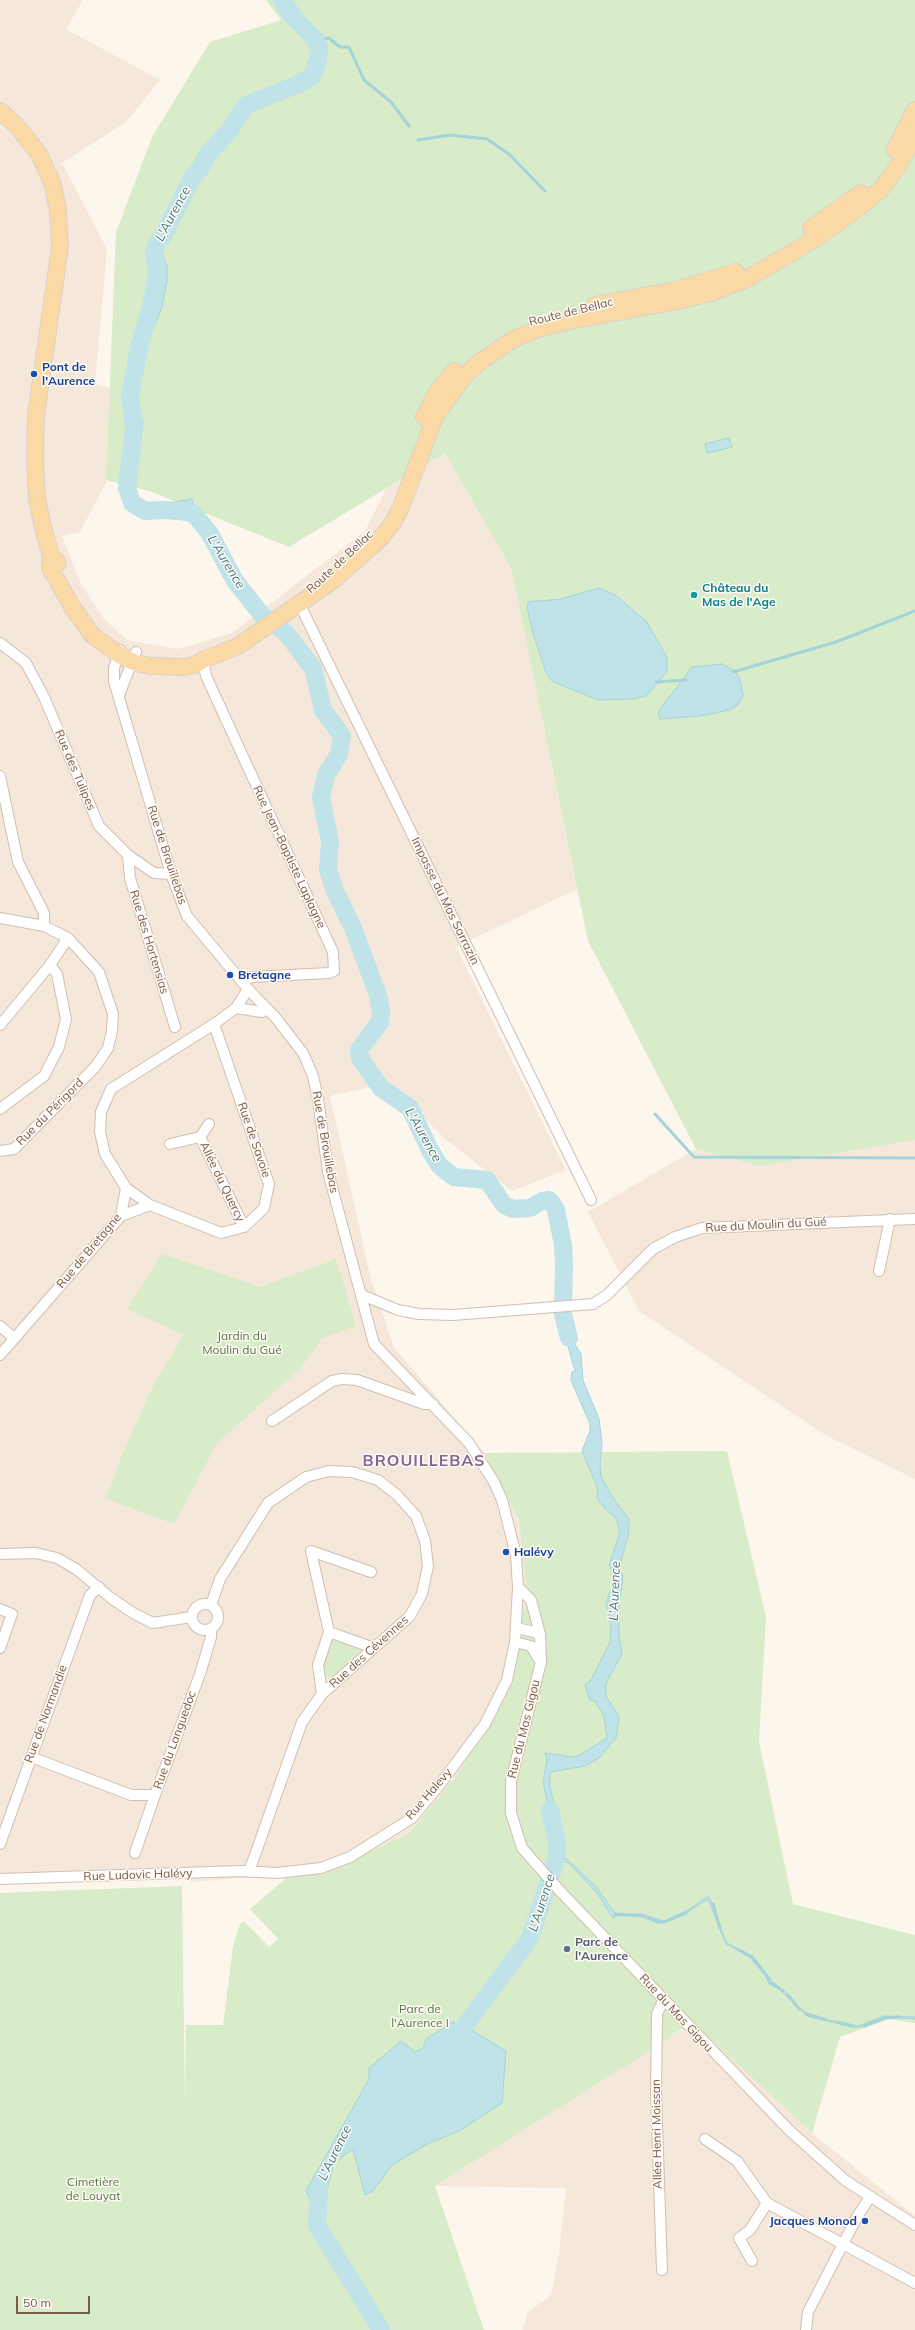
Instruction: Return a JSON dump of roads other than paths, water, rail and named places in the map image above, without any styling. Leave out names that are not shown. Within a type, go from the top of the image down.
[{"type":"main road","name":"Route de Bellac","points":[[299,603],[306,593],[362,544],[377,527],[393,499],[417,434],[432,401],[452,373],[471,354],[494,338],[538,318],[581,307],[703,283],[742,269],[758,261],[809,230],[862,192],[885,166],[915,110]]},
{"type":"main road","points":[[0,112],[17,126],[39,154],[52,182],[58,210],[60,246],[36,415],[35,437],[38,499],[51,556],[50,568],[73,608],[92,635],[127,654],[195,658],[203,660]]},
{"type":"main road","name":"Route de Bellac","points":[[203,660],[218,656],[253,638],[282,614],[310,598],[358,560],[392,524],[407,491],[435,417],[464,376],[480,361],[512,340],[540,328],[697,297],[747,279],[818,237],[858,209],[880,190],[895,171],[915,137]]},
{"type":"street","name":"Impasse du Mas Sarrazin","points":[[299,603],[591,1200]]},
{"type":"street","name":"Rue des Tulipes","points":[[0,643],[26,663],[44,697],[99,826],[128,855],[154,873],[171,874]]},
{"type":"street","name":"Rue de Brouillebas","points":[[127,654],[114,668],[114,681],[171,874],[187,916],[303,1053],[313,1076],[318,1099],[328,1172],[374,1344],[469,1443],[494,1482],[509,1524],[516,1555],[518,1587],[516,1628]]},
{"type":"street","points":[[118,697],[127,654]]},
{"type":"street","name":"Rue Jean-Baptiste Laplagne","points":[[203,660],[206,676],[332,952],[334,971],[329,973],[252,977],[246,985]]},
{"type":"street","points":[[0,776],[18,862],[44,913],[44,926]]},
{"type":"street","name":"Rue des Hortensias","points":[[128,855],[130,878],[175,1028]]},
{"type":"street","points":[[0,918],[44,926],[68,938],[50,965],[2,1018]]},
{"type":"street","name":"Rue du Périgord","points":[[0,1151],[14,1149],[96,1066],[108,1048],[112,1031],[113,1014],[99,972],[68,938]]},
{"type":"street","points":[[0,1109],[44,1076],[59,1047],[66,1019],[57,974],[50,965]]},
{"type":"street","points":[[126,1188],[105,1154],[100,1132],[101,1112],[111,1089],[214,1024],[236,1008],[246,985]]},
{"type":"street","points":[[236,1008],[262,1012],[266,1009]]},
{"type":"street","name":"Rue de Savoie","points":[[126,1188],[150,1205],[221,1233],[244,1227],[264,1208],[269,1184],[214,1024]]},
{"type":"street","name":"Allée du Quercy","points":[[170,1144],[200,1137],[209,1124]]},
{"type":"street","name":"Allée du Quercy","points":[[200,1137],[244,1227]]},
{"type":"street","name":"Rue de Bretagne","points":[[0,1355],[121,1216],[126,1188]]},
{"type":"street","points":[[121,1216],[150,1205]]},
{"type":"street","points":[[879,1271],[890,1219]]},
{"type":"street","name":"Rue du Moulin du Gué","points":[[362,1295],[398,1310],[419,1314],[452,1315],[592,1304],[607,1296],[653,1249],[675,1237],[702,1228],[915,1219]]},
{"type":"street","points":[[0,1326],[14,1338]]},
{"type":"street","points":[[272,1421],[332,1381],[342,1379],[357,1380],[424,1404],[433,1404]]},
{"type":"street","name":"Rue des Cévennes","points":[[211,1605],[220,1579],[268,1503],[306,1477],[329,1471],[352,1472],[378,1480],[397,1495],[416,1516],[425,1541],[428,1566],[422,1594],[410,1616],[322,1694],[302,1722],[249,1872]]},
{"type":"street","points":[[322,1694],[318,1665],[329,1632],[311,1551],[371,1572]]},
{"type":"street","points":[[0,1554],[36,1553],[57,1558],[76,1569],[133,1613],[153,1623],[191,1616]]},
{"type":"street","name":"Rue du Mas Gigou","points":[[518,1587],[531,1600],[540,1636],[541,1662],[511,1781],[511,1813],[522,1848],[559,1890],[789,2130],[846,2181],[870,2198],[915,2225]]},
{"type":"street","name":"Rue de Normandie","points":[[0,1844],[30,1757],[90,1595],[99,1588]]},
{"type":"street","points":[[203,1604],[211,1605],[216,1611],[218,1619],[211,1628],[207,1630],[199,1628],[191,1616],[194,1608],[203,1604]]},
{"type":"street","points":[[0,1609],[12,1614],[0,1648]]},
{"type":"street","name":"Rue du Languedoc","points":[[30,1757],[131,1795],[155,1795],[200,1674],[211,1637],[211,1628]]},
{"type":"street","points":[[516,1628],[535,1632],[540,1636]]},
{"type":"street","name":"Rue Halevy","points":[[277,1873],[321,1868],[350,1857],[412,1818],[441,1783],[485,1724],[507,1680],[515,1642],[516,1628]]},
{"type":"street","points":[[329,1632],[374,1648]]},
{"type":"street","points":[[515,1642],[531,1646],[541,1662]]},
{"type":"street","points":[[135,1853],[155,1795]]},
{"type":"street","name":"Rue Ludovic Halévy","points":[[0,1879],[249,1872],[277,1873]]},
{"type":"street","name":"Allée Henri Moissan","points":[[662,2270],[656,2094],[657,2014],[664,1999]]},
{"type":"street","points":[[705,2139],[737,2161],[767,2203],[915,2283]]},
{"type":"street","points":[[806,2330],[808,2312],[843,2245],[870,2198]]},
{"type":"street","points":[[752,2261],[739,2238],[750,2230],[767,2203]]},
{"type":"water","points":[[282,0],[289,0],[301,16],[300,18],[324,40],[327,46],[325,56],[316,81],[300,89],[275,98],[246,113],[233,135],[214,153],[207,168],[198,177],[160,248],[167,266],[167,280],[162,307],[144,351],[137,402],[143,423],[131,488],[135,498],[148,507],[192,499],[193,504],[202,511],[242,582],[268,613],[263,616],[235,581],[210,534],[195,515],[188,512],[165,510],[145,511],[132,503],[127,488],[134,424],[130,397],[139,348],[151,306],[157,274],[154,252],[157,243],[164,234],[193,176],[200,169],[208,154],[229,131],[246,105],[302,83],[313,75],[319,50],[316,41],[292,15]]},
{"type":"water","points":[[729,438],[732,447],[707,453],[705,444]]},
{"type":"water","points":[[599,588],[615,595],[646,621],[667,657],[667,672],[646,696],[633,699],[598,700],[552,681],[546,673],[533,633],[527,608],[528,602],[561,599]]},
{"type":"water","points":[[283,623],[309,652],[318,671],[329,713],[341,727],[348,745],[329,776],[323,797],[333,837],[331,868],[334,881],[358,927],[385,1000],[386,1019],[373,1041],[363,1053],[363,1056],[384,1087],[405,1098],[413,1105],[441,1163],[447,1168],[454,1173],[488,1177],[506,1202],[513,1206],[529,1206],[537,1199],[545,1196],[556,1198],[567,1245],[569,1299],[564,1299],[563,1245],[556,1210],[552,1203],[549,1200],[542,1201],[530,1208],[513,1209],[504,1205],[487,1180],[454,1177],[446,1171],[439,1165],[430,1150],[410,1108],[381,1088],[360,1058],[359,1050],[380,1022],[381,1012],[378,995],[353,928],[335,891],[328,870],[330,841],[321,798],[326,775],[339,754],[342,736],[323,710],[313,668],[286,633],[277,628]]},
{"type":"water","points":[[722,664],[735,671],[740,679],[743,696],[738,705],[730,710],[700,716],[660,719],[658,713],[661,708],[692,667]]},
{"type":"water","points":[[559,1314],[568,1314],[574,1343],[581,1354],[583,1380],[599,1419],[602,1443],[600,1464],[601,1477],[615,1501],[629,1519],[629,1532],[619,1568],[623,1576],[619,1606],[619,1635],[622,1654],[606,1683],[606,1696],[619,1717],[616,1738],[599,1758],[585,1766],[550,1772],[550,1787],[557,1815],[563,1855],[596,1887],[616,1914],[644,1915],[616,1916],[613,1918],[598,1894],[569,1863],[561,1861],[556,1875],[552,1873],[558,1851],[543,1782],[547,1760],[545,1753],[573,1757],[580,1755],[607,1738],[604,1716],[595,1701],[590,1700],[585,1685],[591,1680],[610,1642],[611,1624],[606,1602],[611,1590],[614,1576],[609,1565],[619,1536],[619,1527],[616,1518],[604,1508],[597,1498],[598,1489],[582,1451],[590,1431],[590,1424],[571,1380],[572,1372],[575,1371]]},
{"type":"water","points":[[708,1896],[714,1906],[715,1916],[727,1943],[753,1956],[772,1981],[790,1996],[797,2006],[813,2017],[858,2026],[884,2016],[915,2017],[915,2019],[888,2017],[860,2027],[852,2027],[807,2016],[776,1986],[769,1982],[760,1966],[751,1957],[726,1944],[708,1899],[681,1916],[664,1922],[658,1922],[646,1916],[664,1921],[690,1909]]},
{"type":"water","points":[[452,2022],[473,2031],[506,2051],[502,2103],[459,2131],[429,2143],[392,2165],[373,2191],[365,2195],[353,2149],[334,2163],[320,2218],[306,2191],[369,2079],[369,2068],[401,2041],[415,2052],[423,2048],[426,2039]]},
{"type":"waterway","name":"L'Aurence","points":[[282,0],[292,15],[316,41],[319,50],[313,75],[301,83],[246,105],[229,131],[208,154],[200,169],[193,176],[164,234],[157,243],[154,252],[157,274],[151,306],[139,348],[130,397],[134,424],[127,488],[132,503],[145,511],[165,510],[188,512],[195,515],[210,534],[235,581],[262,615],[286,633],[313,668],[323,710],[342,736],[339,754],[326,775],[321,798],[330,841],[328,870],[335,891],[353,928],[378,995],[381,1012],[380,1022],[359,1050],[360,1058],[381,1088],[410,1108],[430,1150],[439,1165],[446,1171],[454,1177],[487,1180],[504,1205],[513,1209],[530,1208],[542,1201],[549,1200],[552,1203],[556,1210],[563,1245],[563,1314],[569,1338]]},
{"type":"waterway","points":[[324,39],[329,38],[340,47],[349,47],[364,80],[391,102],[409,126]]},
{"type":"waterway","points":[[418,140],[450,135],[487,139],[509,154],[545,191]]},
{"type":"waterway","points":[[733,672],[836,642],[915,611]]},
{"type":"waterway","points":[[656,682],[686,680]]},
{"type":"waterway","points":[[655,1114],[694,1157],[915,1158]]},
{"type":"waterway","name":"L'Aurence","points":[[449,2047],[530,1938],[557,1857],[557,1843],[550,1810]]},
{"type":"waterway","points":[[713,1904],[720,1928]]},
{"type":"waterway","points":[[615,1914],[643,1916],[658,1922],[664,1922],[686,1913]]},
{"type":"waterway","points":[[739,1950],[751,1957],[767,1976],[769,1982],[783,1991]]},
{"type":"waterway","points":[[788,1995],[799,2009]]},
{"type":"waterway","points":[[806,2014],[824,2019]]},
{"type":"waterway","points":[[864,2026],[885,2018],[899,2017]]},
{"type":"waterway","points":[[837,2022],[853,2026]]},
{"type":"waterway","name":"L'Aurence","points":[[319,2190],[317,2225],[381,2330]]},
{"type":"place","name":"Pont de l'Aurence","points":[[34,374]]},
{"type":"place","name":"Château du Mas de l'Age","points":[[694,595]]},
{"type":"place","name":"Bretagne","points":[[230,975]]},
{"type":"place","name":"Halévy","points":[[506,1552]]},
{"type":"place","name":"Parc de l'Aurence","points":[[567,1949]]},
{"type":"place","name":"Jacques Monod","points":[[865,2221]]},
{"type":"district","name":"BROUILLEBAS","points":[[424,1461]]},
{"type":"park label","name":"Jardin du Moulin du Gué","points":[[242,1343]]},
{"type":"park label","name":"Parc de l'Aurence I","points":[[420,2016]]},
{"type":"park label","name":"Cimetière de Louyat","points":[[93,2189]]}]
